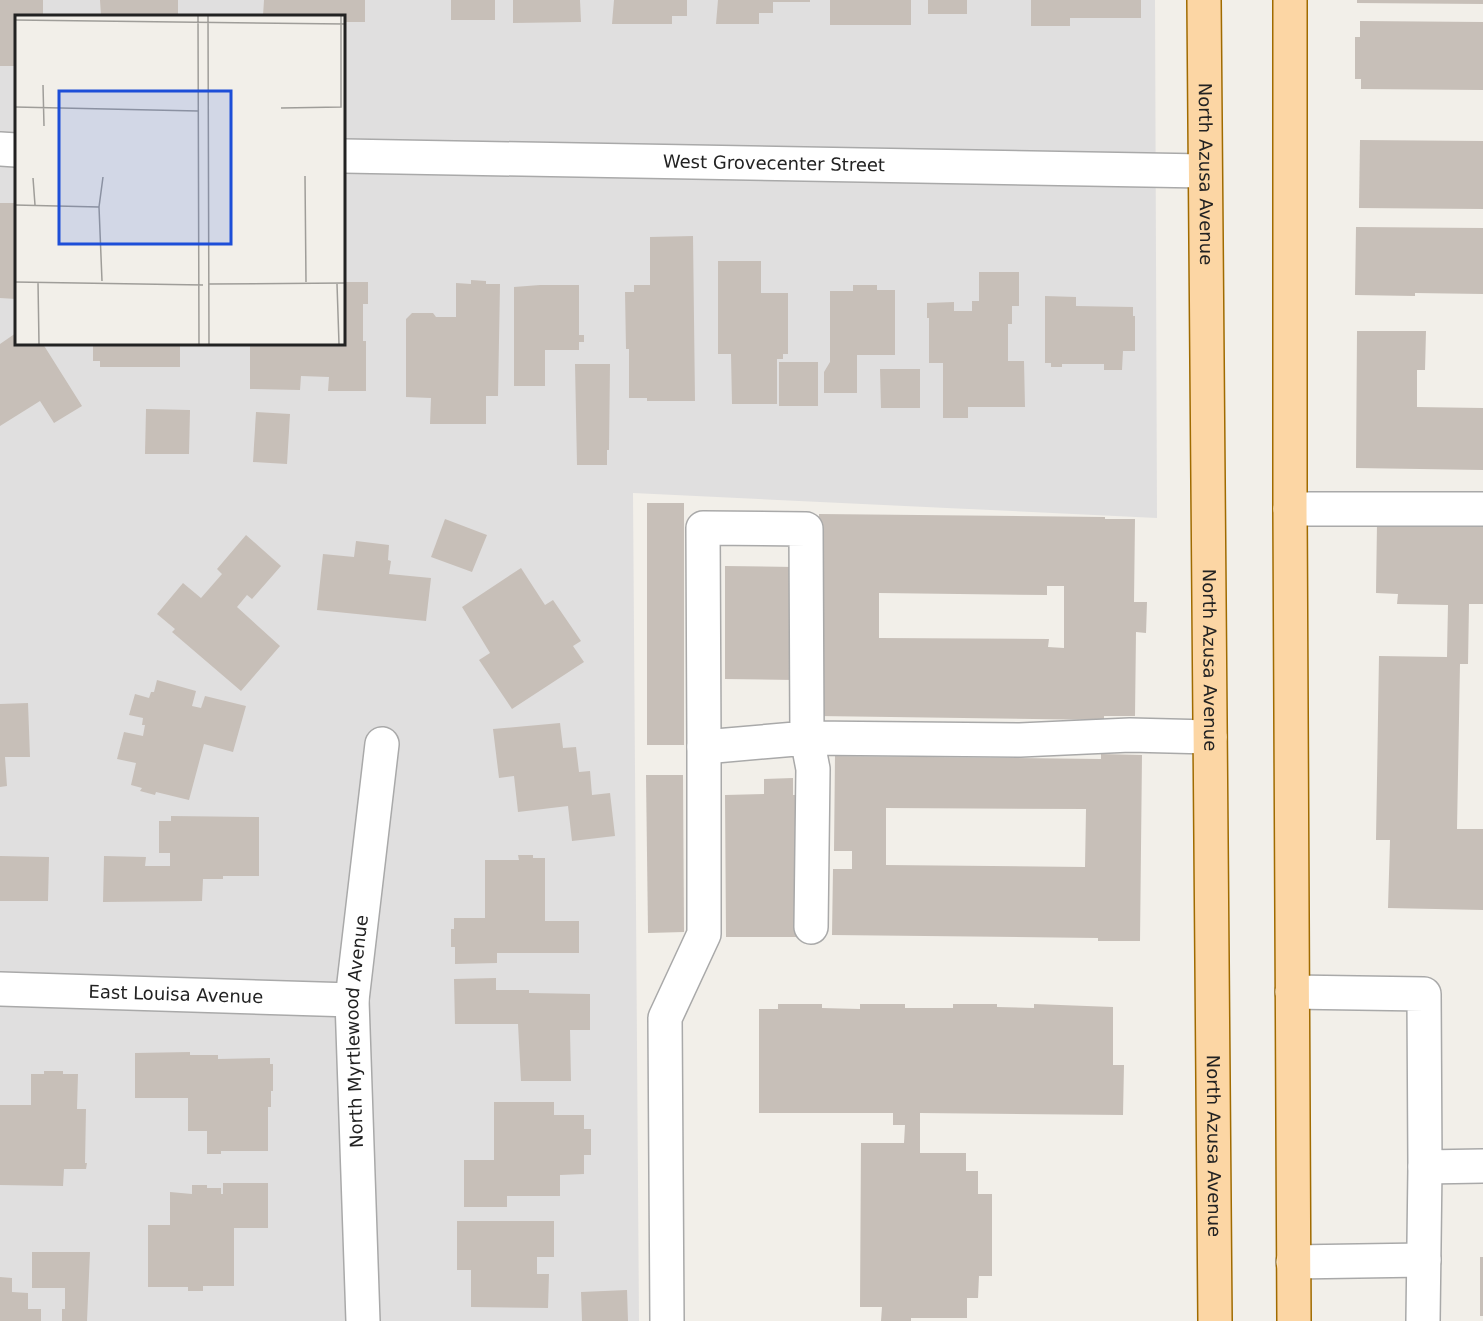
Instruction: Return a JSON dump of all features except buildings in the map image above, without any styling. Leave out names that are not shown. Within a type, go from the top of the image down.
[{"type":"main road","name":"North Azusa Avenue","points":[[1204,0],[1215,1321]]},
{"type":"main road","points":[[1290,0],[1294,1321]]},
{"type":"street","points":[[0,149],[15,150]]},
{"type":"street","name":"West Grovecenter Street","points":[[345,156],[1204,171]]},
{"type":"street","points":[[1290,509],[1483,509]]},
{"type":"street","points":[[667,1321],[665,1018],[704,934],[703,528],[806,529],[807,738],[813,770],[811,927]]},
{"type":"street","points":[[704,747],[807,738],[1020,740],[1130,735],[1210,737]]},
{"type":"street","name":"North Myrtlewood Avenue","points":[[363,1321],[352,1000],[382,744]]},
{"type":"street","name":"East Louisa Avenue","points":[[0,989],[352,1000]]},
{"type":"street","points":[[1292,992],[1424,994],[1423,1321]]},
{"type":"street","points":[[1425,1167],[1483,1166]]},
{"type":"street","points":[[1293,1262],[1424,1260]]},
{"type":"shaded area","points":[[0,0],[1155,0],[1157,518],[633,493],[639,1321],[0,1321]]}]
